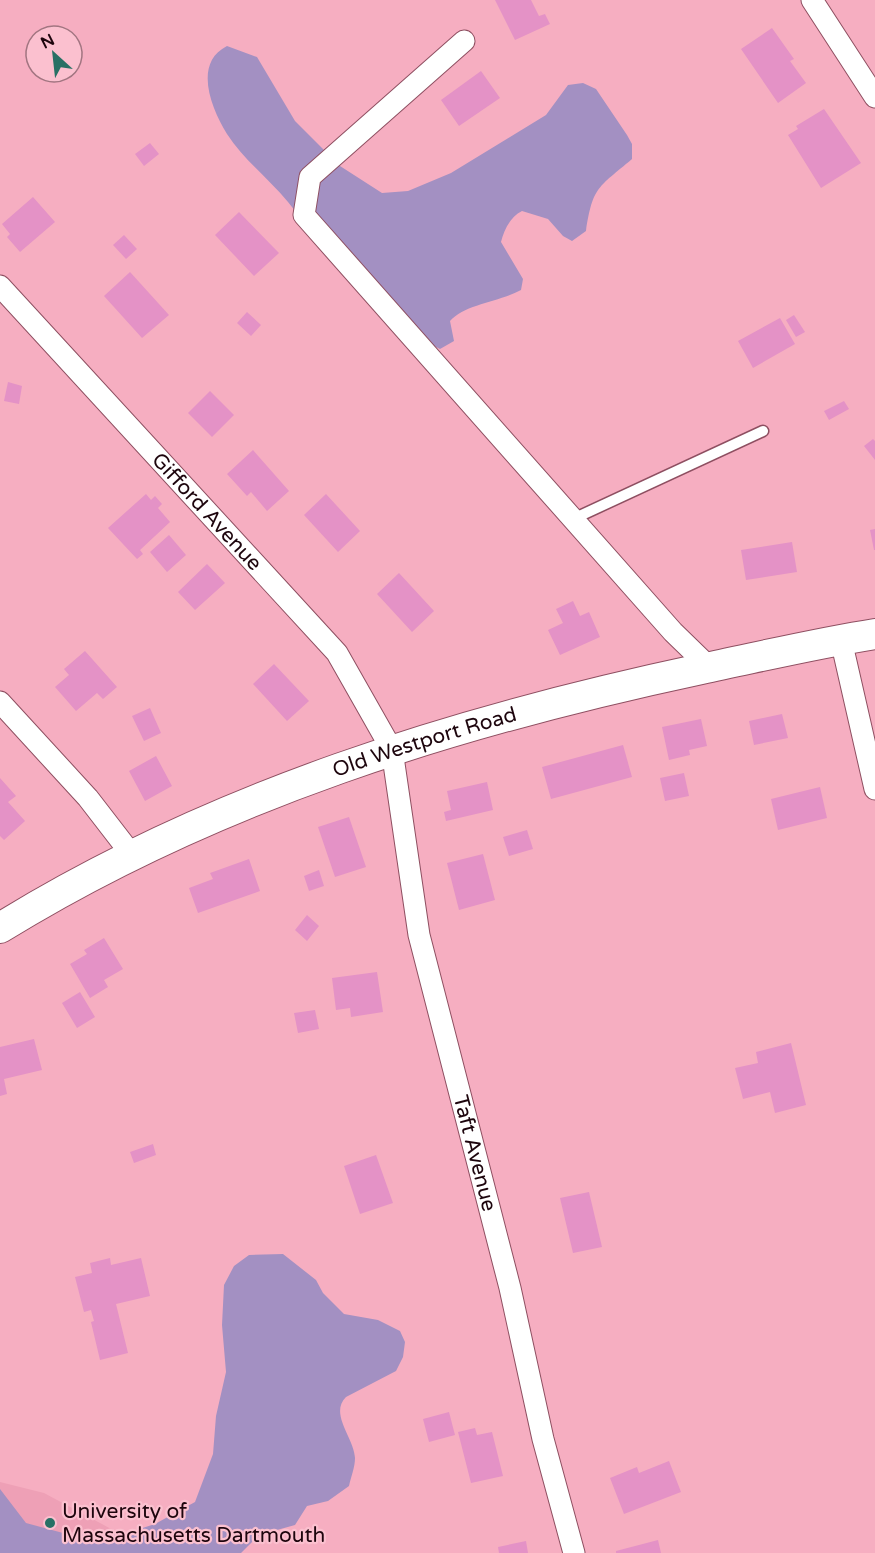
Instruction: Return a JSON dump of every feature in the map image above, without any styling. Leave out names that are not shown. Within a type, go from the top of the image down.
[{"type":"main road","name":"Old Westport Road","points":[[0,928],[46,900],[132,855],[309,778],[392,750],[580,695],[875,633]]},
{"type":"street","points":[[812,0],[875,97]]},
{"type":"street","points":[[464,41],[310,177],[304,215],[673,632],[709,667]]},
{"type":"street","name":"Gifford Avenue","points":[[0,286],[338,652],[392,750]]},
{"type":"street","points":[[841,640],[875,789]]},
{"type":"street","points":[[0,702],[88,798],[132,855]]},
{"type":"street","name":"Taft Avenue","points":[[392,750],[419,935],[510,1288],[543,1439],[574,1553]]},
{"type":"lane","points":[[573,519],[763,430]]},
{"type":"shaded area","points":[[227,46],[257,57],[295,121],[340,166],[382,193],[408,191],[451,173],[546,115],[568,85],[583,83],[596,89],[632,144],[632,159],[599,189],[591,205],[586,231],[572,241],[563,236],[548,219],[522,211],[514,217],[506,228],[501,242],[523,279],[521,290],[456,315],[450,321],[454,341],[440,349],[399,325],[361,295],[288,202],[233,143],[215,112],[208,87],[210,63]]},
{"type":"shaded area","points":[[283,1254],[316,1280],[323,1293],[344,1314],[378,1320],[400,1331],[405,1342],[403,1357],[396,1371],[346,1397],[341,1404],[341,1418],[355,1458],[349,1486],[328,1501],[307,1506],[295,1525],[259,1535],[241,1553],[0,1553],[0,1489],[26,1523],[63,1533],[127,1533],[155,1524],[195,1502],[213,1454],[216,1416],[226,1372],[222,1325],[224,1285],[234,1266],[249,1255]]},
{"type":"shaded area","name":"University of Massachusetts Dartmouth","points":[[0,1482],[44,1493],[156,1553],[0,1553]]},
{"type":"building","points":[[495,0],[531,0],[539,16],[545,14],[550,24],[515,40]]},
{"type":"building","points":[[772,28],[794,59],[790,61],[806,83],[778,103],[741,49]]},
{"type":"building","points":[[481,71],[500,98],[459,126],[441,100]]},
{"type":"building","points":[[824,109],[861,163],[821,188],[788,135],[798,129],[796,126]]},
{"type":"building","points":[[150,143],[159,154],[144,166],[135,154]]},
{"type":"building","points":[[33,197],[55,222],[20,252],[7,237],[10,234],[2,224]]},
{"type":"building","points":[[239,212],[279,253],[254,276],[215,235]]},
{"type":"building","points":[[124,235],[137,249],[126,259],[113,245]]},
{"type":"building","points":[[130,272],[169,315],[142,338],[104,296]]},
{"type":"building","points":[[247,312],[261,325],[251,336],[237,323]]},
{"type":"building","points":[[794,315],[805,332],[796,337],[786,320]]},
{"type":"building","points":[[780,318],[795,344],[753,368],[738,341]]},
{"type":"building","points":[[8,382],[22,386],[19,404],[4,401]]},
{"type":"building","points":[[210,391],[234,415],[212,437],[188,413]]},
{"type":"building","points":[[844,401],[849,409],[829,420],[824,411]]},
{"type":"building","points":[[873,439],[875,441],[875,460],[864,446]]},
{"type":"building","points":[[253,450],[289,491],[267,511],[251,492],[247,496],[227,474]]},
{"type":"building","points":[[146,494],[151,500],[155,496],[162,504],[158,508],[170,522],[140,550],[143,554],[137,559],[108,528]]},
{"type":"building","points":[[326,494],[360,531],[338,552],[304,515]]},
{"type":"building","points":[[875,529],[875,550],[874,550],[870,530]]},
{"type":"building","points":[[169,535],[186,555],[167,572],[150,552]]},
{"type":"building","points":[[792,542],[797,572],[746,580],[741,550]]},
{"type":"building","points":[[207,564],[225,583],[195,610],[178,592]]},
{"type":"building","points":[[399,573],[434,611],[412,632],[377,594]]},
{"type":"building","points":[[573,601],[580,616],[589,612],[600,637],[560,655],[548,630],[563,623],[556,609]]},
{"type":"building","points":[[85,651],[117,687],[103,699],[97,693],[76,711],[55,687],[69,675],[64,669]]},
{"type":"building","points":[[274,664],[309,701],[287,721],[253,684]]},
{"type":"building","points":[[150,708],[161,733],[144,741],[132,716]]},
{"type":"building","points":[[782,714],[788,738],[754,745],[749,721]]},
{"type":"building","points":[[701,719],[707,746],[689,750],[690,755],[669,760],[662,727]]},
{"type":"building","points":[[623,745],[632,777],[551,799],[542,767]]},
{"type":"building","points":[[156,756],[172,786],[145,801],[129,771]]},
{"type":"building","points":[[684,773],[689,796],[665,801],[660,778]]},
{"type":"building","points":[[0,778],[16,796],[8,802],[25,821],[4,840],[0,836]]},
{"type":"building","points":[[487,782],[493,810],[446,821],[444,812],[451,810],[447,791]]},
{"type":"building","points":[[820,787],[827,818],[778,830],[771,799]]},
{"type":"building","points":[[349,817],[366,867],[335,877],[318,827]]},
{"type":"building","points":[[527,830],[533,849],[509,856],[503,837]]},
{"type":"building","points":[[483,854],[495,900],[459,910],[447,863]]},
{"type":"building","points":[[249,859],[260,891],[198,913],[189,888],[213,879],[210,873]]},
{"type":"building","points":[[319,870],[324,886],[309,891],[304,876]]},
{"type":"building","points":[[307,915],[319,926],[307,941],[295,930]]},
{"type":"building","points":[[104,938],[123,969],[104,980],[108,987],[90,998],[70,964],[87,954],[84,950]]},
{"type":"building","points":[[377,972],[383,1012],[351,1017],[350,1008],[336,1010],[332,978]]},
{"type":"building","points":[[80,992],[95,1017],[77,1028],[62,1003]]},
{"type":"building","points":[[315,1010],[319,1029],[298,1033],[294,1013]]},
{"type":"building","points":[[34,1039],[42,1070],[4,1079],[7,1094],[0,1096],[0,1047]]},
{"type":"building","points":[[791,1043],[806,1105],[775,1113],[770,1092],[743,1099],[735,1068],[758,1063],[756,1052]]},
{"type":"building","points":[[153,1144],[156,1155],[134,1163],[130,1152]]},
{"type":"building","points":[[376,1155],[393,1203],[360,1214],[344,1166]]},
{"type":"building","points":[[589,1192],[602,1247],[573,1253],[560,1198]]},
{"type":"building","points":[[110,1258],[111,1265],[141,1258],[150,1296],[116,1304],[128,1353],[100,1360],[91,1322],[94,1321],[91,1310],[84,1312],[75,1277],[92,1273],[90,1263]]},
{"type":"building","points":[[449,1412],[455,1435],[429,1442],[423,1419]]},
{"type":"building","points":[[475,1428],[477,1435],[492,1432],[503,1476],[471,1483],[458,1432]]},
{"type":"building","points":[[669,1461],[681,1492],[624,1514],[610,1478],[637,1467],[639,1473]]},
{"type":"building","points":[[658,1540],[661,1553],[616,1553],[616,1551]]},
{"type":"building","points":[[526,1541],[528,1553],[499,1553],[498,1547]]},
{"type":"place","name":"University of Massachusetts Dartmouth","points":[[50,1523]]}]
